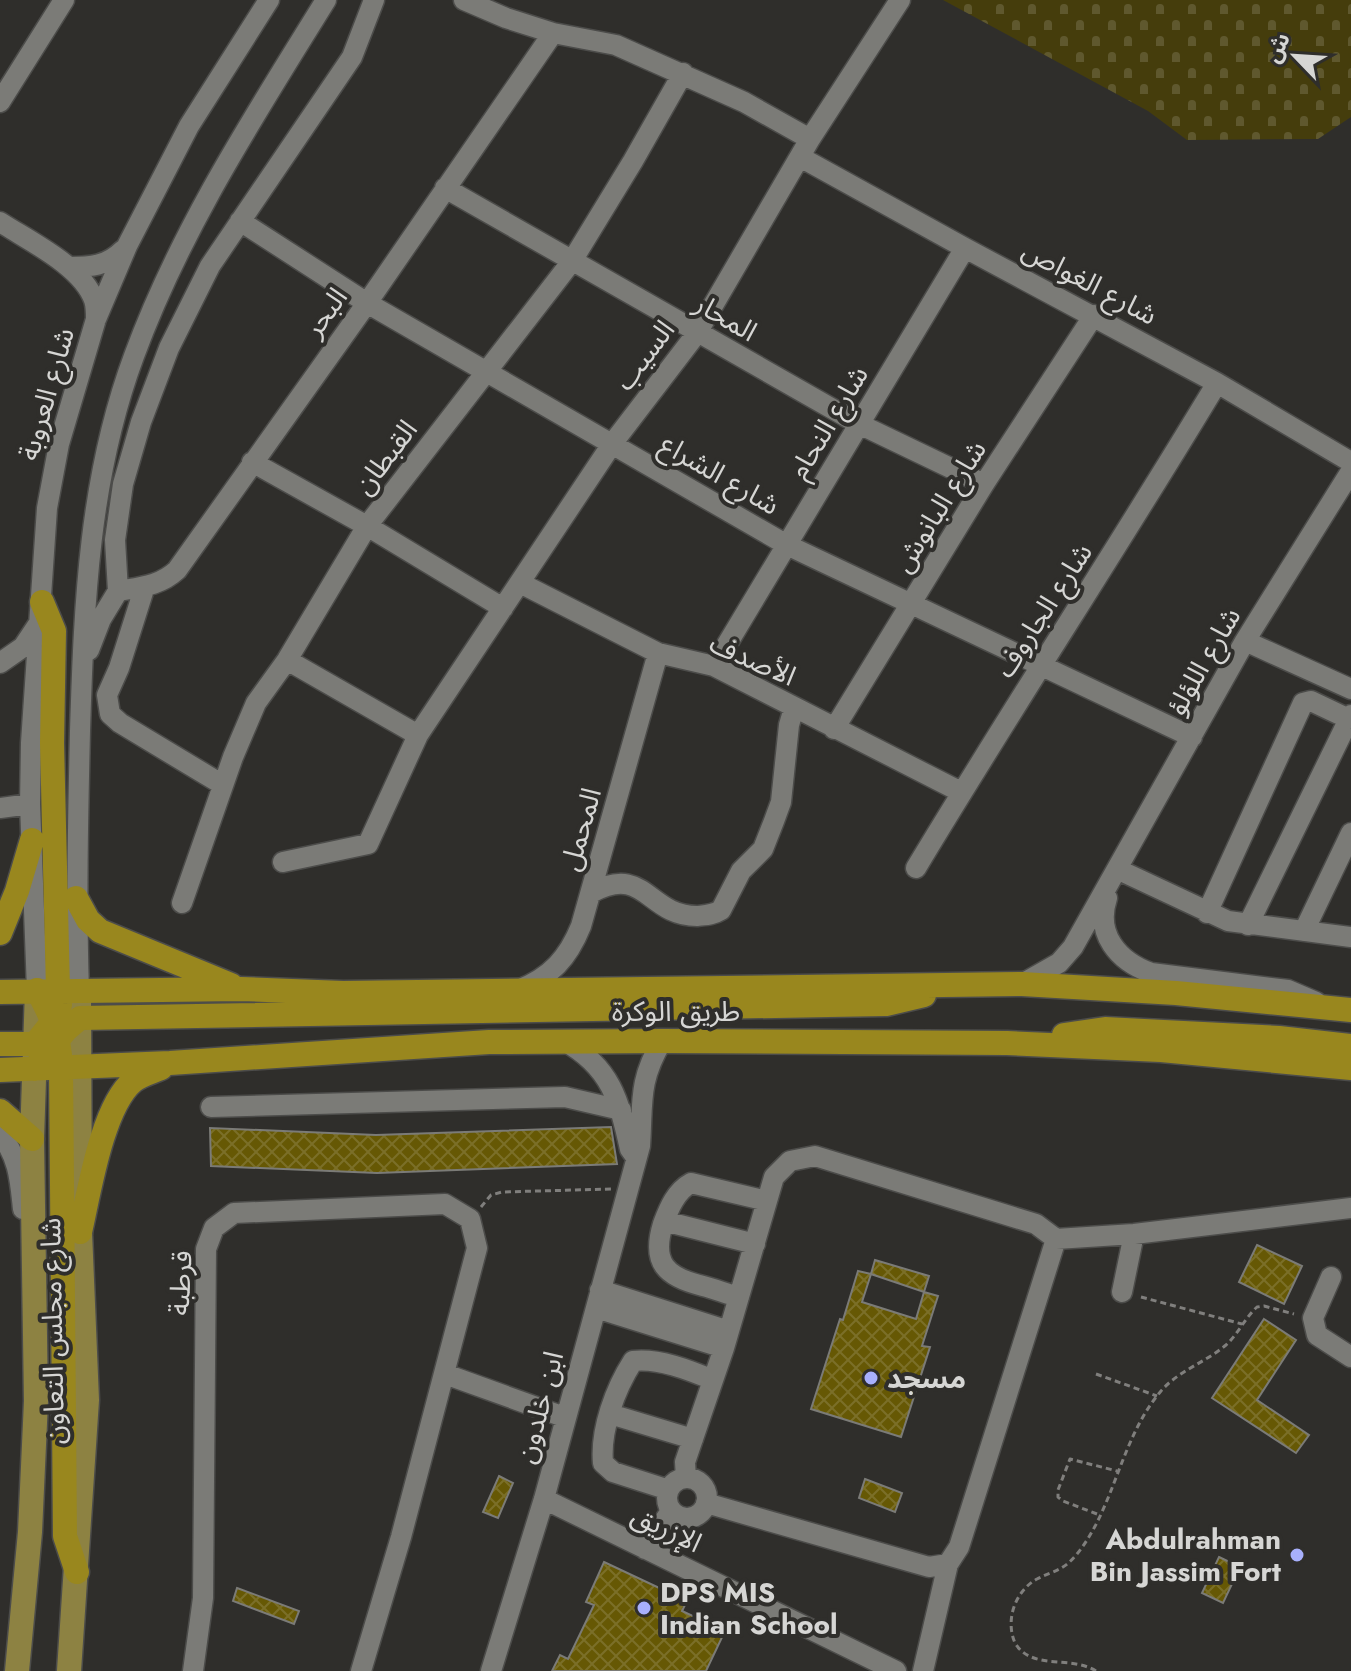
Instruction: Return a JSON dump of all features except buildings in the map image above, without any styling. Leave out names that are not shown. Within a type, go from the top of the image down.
[{"type":"highway","points":[[42,608],[54,631],[52,743],[62,1011],[70,1067],[65,1536],[77,1572]]},
{"type":"highway","points":[[0,933],[8,899],[32,840]]},
{"type":"highway","points":[[76,898],[88,920],[114,938],[241,989]]},
{"type":"highway","name":"طريق الوكرة","points":[[0,992],[62,1011],[241,989],[343,993],[1022,984],[1176,993],[1341,1009]]},
{"type":"highway","points":[[62,1011],[886,1004],[961,985]]},
{"type":"highway","points":[[0,1044],[35,1044],[62,1011]]},
{"type":"highway","points":[[34,1069],[62,1011]]},
{"type":"highway","points":[[1007,1043],[1105,1029],[1279,1038],[1351,1046]]},
{"type":"highway","name":"طريق الوكرة","points":[[0,1070],[170,1063],[489,1042],[564,1041],[1007,1043],[1161,1050],[1351,1068]]},
{"type":"highway","points":[[80,1232],[94,1166],[117,1103],[133,1080],[170,1063]]},
{"type":"highway","points":[[0,1111],[32,1139]]},
{"type":"main road","name":"شارع مجلس التعاون","points":[[17,1671],[30,1532],[36,1401],[32,1139],[35,1044],[62,1011]]},
{"type":"main road","name":"شارع مجلس التعاون","points":[[69,1671],[87,1400],[70,1067]]},
{"type":"street","points":[[0,102],[64,0]]},
{"type":"street","name":"شارع العروبة","points":[[62,1011],[32,840],[30,804],[47,508],[52,476],[96,319],[127,246],[189,126],[269,0]]},
{"type":"street","points":[[62,1011],[76,898],[86,577],[98,485],[119,400],[167,277],[212,189],[326,0]]},
{"type":"street","points":[[82,677],[92,639],[118,591],[115,540],[123,484],[141,422],[188,307],[210,266],[338,80],[363,34],[374,0]]},
{"type":"street","name":"شارع الغواص","points":[[464,0],[553,33],[616,45],[744,102],[805,148],[965,248],[1217,383],[1350,473]]},
{"type":"street","name":"السيب","points":[[283,862],[368,844],[418,735],[612,444],[697,333],[805,148],[900,0]]},
{"type":"street","name":"البحر","points":[[118,591],[167,580],[177,570],[367,303],[553,33]]},
{"type":"street","name":"القبطان","points":[[182,903],[223,785],[256,703],[287,660],[367,526],[572,261],[683,73]]},
{"type":"street","name":"المحار","points":[[445,188],[859,424],[984,484]]},
{"type":"street","name":"شارع الشراع","points":[[240,221],[367,303],[787,545],[1192,737]]},
{"type":"street","points":[[0,222],[69,267],[84,282],[94,301],[96,319]]},
{"type":"street","points":[[69,267],[91,267],[112,261],[127,246]]},
{"type":"street","name":"شارع النحام","points":[[714,666],[965,248]]},
{"type":"street","name":"شارع البانوش","points":[[834,729],[984,484],[1094,315]]},
{"type":"street","name":"شارع الجاروف","points":[[916,868],[1039,665],[1126,534],[1217,383]]},
{"type":"street","points":[[252,462],[367,526],[503,608]]},
{"type":"street","name":"شارع اللؤلؤ","points":[[1022,984],[1059,963],[1073,947],[1249,635],[1350,473]]},
{"type":"street","name":"الأصدف","points":[[520,583],[658,653],[714,666],[961,792]]},
{"type":"street","points":[[145,586],[106,704],[110,714],[120,723],[223,785]]},
{"type":"street","points":[[35,694],[30,685],[0,666],[23,647],[34,632],[42,608]]},
{"type":"street","points":[[1249,635],[1351,677]]},
{"type":"street","points":[[1249,635],[1351,689]]},
{"type":"street","name":"المحمل","points":[[515,991],[537,982],[557,968],[572,949],[591,893],[658,653]]},
{"type":"street","points":[[287,660],[418,735]]},
{"type":"street","points":[[1207,913],[1303,703],[1311,701],[1350,717],[1248,925]]},
{"type":"street","points":[[591,893],[603,886],[623,882],[644,890],[662,907],[679,916],[705,915],[721,910],[741,871],[763,849],[777,812],[794,708]]},
{"type":"street","points":[[0,808],[30,804]]},
{"type":"street","points":[[1304,931],[1351,833]]},
{"type":"street","points":[[1115,876],[1207,913],[1248,925],[1351,937]]},
{"type":"street","name":"شارع اللؤلؤ","points":[[1115,876],[1103,915],[1104,928],[1115,950],[1133,967],[1151,973],[1288,990],[1341,1009]]},
{"type":"street","points":[[564,1041],[587,1056],[606,1076],[621,1110],[630,1149],[635,1156]]},
{"type":"street","name":"ابن خلدون","points":[[491,1671],[544,1499],[640,1146],[642,1088],[653,1056],[662,1041]]},
{"type":"street","points":[[211,1107],[565,1097],[621,1110]]},
{"type":"street","points":[[0,1134],[10,1146],[20,1173],[24,1229],[36,1245]]},
{"type":"street","points":[[686,1478],[685,1462],[726,1340],[774,1177],[790,1161],[815,1156],[1036,1224],[1056,1239],[1134,1234],[1351,1208]]},
{"type":"street","points":[[739,1297],[691,1284],[674,1277],[666,1269],[659,1257],[664,1221],[681,1188],[691,1183],[767,1201]]},
{"type":"street","name":"قرطبة","points":[[193,1671],[203,1598],[206,1249],[214,1228],[234,1213],[445,1204],[470,1219]]},
{"type":"street","points":[[361,1671],[401,1537],[477,1248],[470,1219]]},
{"type":"street","points":[[664,1221],[755,1244]]},
{"type":"street","points":[[1122,1292],[1134,1234]]},
{"type":"street","points":[[923,1671],[948,1564],[959,1547],[1056,1239]]},
{"type":"street","points":[[1331,1277],[1313,1318],[1317,1335],[1351,1357]]},
{"type":"street","points":[[598,1299],[726,1340]]},
{"type":"street","points":[[645,1549],[670,1500],[676,1481],[686,1478],[698,1481],[706,1491],[706,1503],[701,1513],[691,1518],[680,1517],[670,1500],[613,1472],[603,1463],[602,1450],[610,1414],[633,1361],[645,1360],[680,1367],[713,1380]]},
{"type":"street","points":[[445,1374],[564,1417]]},
{"type":"street","points":[[610,1414],[693,1439]]},
{"type":"street","name":"الإزريق","points":[[544,1499],[896,1671]]},
{"type":"street","points":[[706,1503],[929,1567],[948,1564]]},
{"type":"path","points":[[470,1219],[491,1195],[502,1192],[627,1189]]},
{"type":"path","points":[[1122,1292],[1242,1324]]},
{"type":"path","points":[[1096,1671],[1079,1665],[1046,1667],[1030,1660],[1015,1644],[1011,1618],[1015,1605],[1029,1585],[1064,1569],[1079,1551],[1099,1514],[1131,1437],[1164,1387],[1227,1344],[1257,1307],[1313,1318]]},
{"type":"path","points":[[1096,1374],[1157,1396]]},
{"type":"path","points":[[1099,1514],[1058,1497],[1070,1459],[1117,1471]]},
{"type":"green space","points":[[943,0],[1351,0],[1351,117],[1318,139],[1187,140],[1148,111]]},
{"type":"place","name":"مسجد","points":[[871,1378]]},
{"type":"place","name":"Abdulrahman Bin Jassim Fort","points":[[1297,1555]]},
{"type":"place","name":"DPS MIS Indian School","points":[[644,1608]]}]
